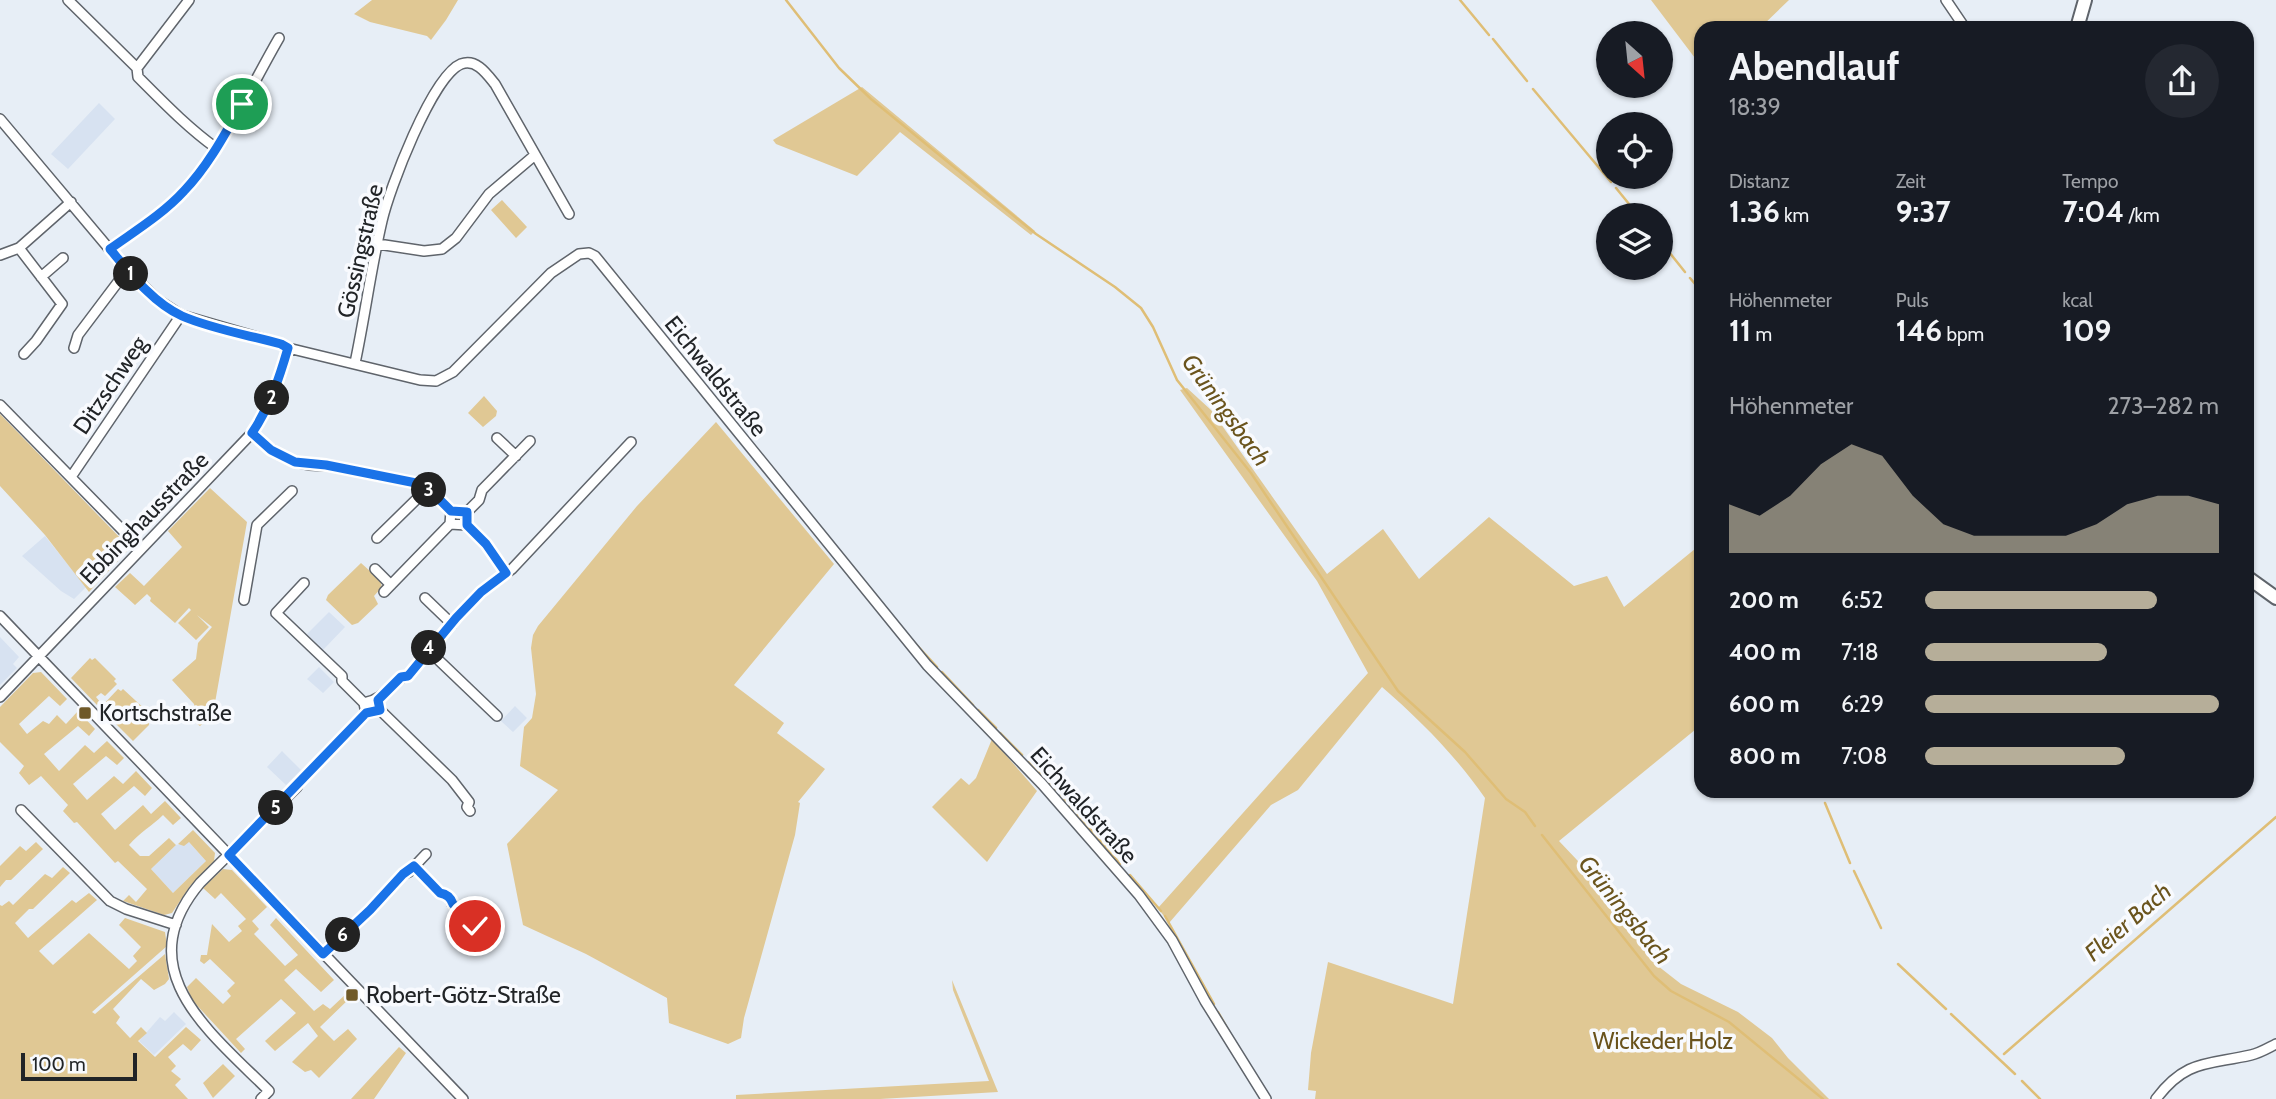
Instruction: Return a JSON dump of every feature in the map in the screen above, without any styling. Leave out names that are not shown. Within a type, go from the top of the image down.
[{"type":"main road","points":[[2079,21],[2085,0]]},
{"type":"main road","points":[[2254,582],[2276,598]]},
{"type":"street","points":[[68,0],[137,68],[138,77],[190,130],[216,148]]},
{"type":"street","points":[[137,68],[189,0]]},
{"type":"street","points":[[1947,0],[1960,21]]},
{"type":"street","points":[[110,249],[163,211],[184,191],[216,148],[279,38]]},
{"type":"street","name":"Gössingstraße","points":[[355,363],[382,220],[407,149],[449,74],[460,65],[471,63],[487,73],[495,84],[569,215]]},
{"type":"street","name":"Eichwaldstraße","points":[[0,119],[127,270],[158,300],[181,315],[288,348],[426,381],[443,378],[453,372],[551,273],[579,254],[589,253],[595,257],[927,665],[1042,784],[1139,895],[1172,940],[1205,1001],[1266,1099]]},
{"type":"street","points":[[378,244],[424,251],[442,249],[456,238],[487,196],[535,155]]},
{"type":"street","points":[[0,255],[19,248],[71,202]]},
{"type":"street","points":[[19,248],[62,304],[40,345],[24,354]]},
{"type":"street","points":[[41,276],[63,258]]},
{"type":"street","points":[[74,348],[78,335],[127,270]]},
{"type":"street","name":"Ditzschweg","points":[[71,477],[181,315]]},
{"type":"street","name":"Ebbinghausstraße","points":[[0,697],[252,433],[276,389],[288,348]]},
{"type":"street","points":[[0,405],[141,549]]},
{"type":"street","points":[[252,433],[271,450],[295,462],[326,465],[408,481],[427,489],[451,511],[467,512]]},
{"type":"street","points":[[497,438],[516,456]]},
{"type":"street","points":[[467,525],[467,512],[479,500],[482,490],[530,441]]},
{"type":"street","points":[[364,703],[378,700],[401,677],[408,676],[481,592],[506,573],[631,442]]},
{"type":"street","points":[[377,538],[427,489]]},
{"type":"street","points":[[244,600],[257,525],[292,491]]},
{"type":"street","points":[[375,569],[388,589],[450,524],[451,511]]},
{"type":"street","points":[[450,524],[467,525],[486,544],[506,573]]},
{"type":"street","points":[[304,583],[276,613],[342,676],[342,681],[364,703],[366,713]]},
{"type":"street","points":[[425,598],[452,624]]},
{"type":"street","points":[[0,616],[463,1099]]},
{"type":"street","points":[[428,650],[496,716]]},
{"type":"street","points":[[378,700],[380,710],[452,780],[469,802],[467,807],[470,811]]},
{"type":"street","points":[[261,1099],[269,1091],[200,1020],[181,993],[173,964],[176,925],[191,895],[366,713],[380,710]]},
{"type":"street","points":[[21,810],[110,901],[176,925]]},
{"type":"street","points":[[323,954],[426,854]]},
{"type":"street","points":[[414,866],[475,926]]},
{"type":"street","points":[[2156,1099],[2180,1073],[2195,1066],[2253,1055],[2276,1044]]},
{"type":"shaded area","points":[[99,103],[115,119],[68,169],[51,154]]},
{"type":"shaded area","points":[[45,536],[86,587],[74,599],[61,591],[22,556]]},
{"type":"shaded area","points":[[329,612],[345,627],[323,650],[307,634]]},
{"type":"shaded area","points":[[0,637],[19,657],[13,664],[17,668],[0,685]]},
{"type":"shaded area","points":[[319,667],[334,682],[323,693],[307,679]]},
{"type":"shaded area","points":[[515,706],[527,718],[513,732],[501,721]]},
{"type":"shaded area","points":[[282,751],[301,770],[286,785],[267,767]]},
{"type":"shaded area","points":[[189,842],[206,861],[173,893],[151,869],[176,845]]},
{"type":"shaded area","points":[[174,1012],[186,1024],[154,1055],[139,1041],[160,1017],[165,1021]]},
{"type":"green space","points":[[372,0],[458,0],[431,40],[427,36],[370,22],[354,14]]},
{"type":"green space","points":[[1651,0],[1789,0],[1767,21],[1694,21],[1694,57],[1673,29],[1673,21],[1667,21]]},
{"type":"green space","points":[[862,87],[1035,231],[1031,235],[900,132],[857,176],[776,144],[773,140]]},
{"type":"green space","points":[[502,200],[527,227],[516,238],[491,210]]},
{"type":"green space","name":"Wickeder Holz","points":[[1187,388],[1211,410],[1327,574],[1383,529],[1419,579],[1489,517],[1574,586],[1607,576],[1624,607],[1694,550],[1694,731],[1559,841],[1613,898],[1658,966],[1681,984],[1738,1012],[1772,1038],[1829,1099],[1315,1099],[1316,1091],[1308,1090],[1311,1053],[1328,962],[1453,1004],[1485,798],[1437,739],[1382,687],[1298,790],[1271,805],[1169,923],[1158,908],[1368,673],[1317,581],[1180,390]]},
{"type":"green space","points":[[484,396],[497,411],[496,416],[483,427],[468,413]]},
{"type":"green space","points":[[0,414],[128,546],[129,549],[89,592],[45,535],[0,486]]},
{"type":"green space","points":[[716,422],[834,564],[734,685],[784,723],[777,733],[825,769],[798,802],[795,835],[744,1018],[741,1038],[728,1044],[669,1023],[667,998],[586,954],[523,925],[507,844],[558,790],[520,766],[524,727],[532,718],[536,694],[531,648],[533,635],[637,506]]},
{"type":"green space","points":[[210,488],[247,522],[213,714],[200,726],[193,721],[196,714],[194,704],[172,680],[196,659],[198,643],[212,627],[197,615],[209,627],[196,640],[178,623],[191,610],[189,608],[175,623],[150,601],[151,598],[147,594],[135,605],[115,587],[130,573],[144,586],[182,547],[168,531]]},
{"type":"green space","points":[[361,563],[380,580],[382,587],[374,596],[378,604],[358,623],[352,625],[326,600]]},
{"type":"green space","points":[[90,658],[95,658],[116,679],[114,681],[117,684],[105,696],[101,693],[96,697],[100,702],[97,705],[71,678]]},
{"type":"green space","points":[[41,672],[67,699],[60,706],[49,696],[19,724],[27,734],[43,721],[49,724],[57,715],[66,724],[78,711],[95,729],[89,736],[78,726],[44,754],[59,771],[85,745],[94,753],[107,741],[124,758],[117,765],[106,756],[73,784],[87,800],[114,776],[123,784],[136,771],[152,788],[145,796],[134,786],[101,814],[115,830],[143,805],[151,814],[165,801],[181,818],[173,825],[163,815],[129,845],[140,856],[149,856],[169,838],[176,845],[151,869],[173,893],[206,861],[189,842],[184,846],[178,844],[193,830],[215,853],[214,861],[190,886],[172,913],[164,915],[123,901],[129,895],[136,902],[147,889],[118,861],[115,863],[77,822],[74,823],[63,811],[68,805],[41,776],[29,785],[19,773],[24,766],[0,742],[0,707],[33,673]]},
{"type":"green space","points":[[118,689],[123,689],[148,712],[149,725],[133,741],[100,708]]},
{"type":"green space","points":[[992,739],[1037,791],[987,862],[932,807],[961,778],[969,785],[976,778]]},
{"type":"green space","points":[[36,842],[43,849],[0,887],[0,866],[20,846],[26,851]]},
{"type":"green space","points":[[63,867],[70,873],[15,923],[28,938],[72,900],[76,903],[89,893],[97,900],[39,951],[53,965],[89,933],[129,969],[137,961],[133,956],[141,947],[119,925],[125,918],[165,932],[167,946],[92,1012],[95,1014],[165,954],[169,979],[165,984],[154,990],[141,979],[113,1009],[120,1017],[116,1023],[130,1038],[141,1027],[147,1033],[138,1041],[155,1057],[186,1027],[201,1040],[191,1051],[183,1044],[168,1057],[176,1066],[171,1071],[181,1079],[175,1085],[188,1099],[0,1099],[0,905],[9,901],[13,905],[45,874],[52,878]]},
{"type":"green space","points":[[223,869],[232,870],[267,907],[252,921],[259,929],[254,934],[285,966],[298,955],[270,925],[276,918],[334,980],[321,992],[296,969],[284,980],[314,1011],[323,1004],[330,1009],[347,993],[351,997],[320,1027],[334,1041],[348,1029],[357,1039],[319,1078],[311,1070],[305,1072],[292,1062],[318,1036],[308,1023],[275,1051],[265,1041],[296,1013],[281,999],[236,1039],[245,1049],[241,1053],[192,1000],[187,987],[196,978],[223,1004],[231,996],[227,991],[235,983],[210,959],[204,964],[200,961],[201,955],[207,955],[212,924],[229,942],[242,931],[238,926],[246,919],[221,893],[215,899],[203,888]]},
{"type":"green space","points":[[952,980],[998,1092],[880,1099],[736,1099],[736,1095],[989,1081],[953,990]]},
{"type":"green space","points":[[399,1047],[406,1053],[374,1099],[351,1099]]},
{"type":"green space","points":[[223,1064],[235,1076],[213,1098],[203,1083]]},
{"type":"waterway","name":"Grüningsbach","points":[[786,0],[839,68],[871,99],[1036,234],[1115,287],[1141,308],[1153,327],[1177,380],[1251,473],[1398,691],[1465,752],[1506,799],[1525,812],[1535,826]]},
{"type":"waterway","points":[[1460,0],[1489,35]]},
{"type":"waterway","points":[[1493,39],[1527,81]]},
{"type":"waterway","points":[[1533,89],[1596,164]]},
{"type":"waterway","points":[[1617,189],[1628,203]]},
{"type":"waterway","points":[[1673,257],[1685,272]]},
{"type":"waterway","points":[[1690,278],[1694,283]]},
{"type":"waterway","points":[[913,641],[937,667]]},
{"type":"waterway","points":[[942,672],[973,705]]},
{"type":"waterway","points":[[978,710],[996,728]]},
{"type":"waterway","points":[[1000,733],[1022,755]]},
{"type":"waterway","points":[[1029,762],[1055,790]]},
{"type":"waterway","points":[[1061,795],[1120,864]]},
{"type":"waterway","points":[[1825,803],[1850,863]]},
{"type":"waterway","name":"Fleier Bach","points":[[2004,1054],[2276,817]]},
{"type":"waterway","name":"Grüningsbach","points":[[1542,835],[1654,976],[1671,991],[1729,1022],[1823,1099]]},
{"type":"waterway","points":[[1854,871],[1881,928]]},
{"type":"waterway","points":[[1130,875],[1161,911]]},
{"type":"waterway","points":[[1165,916],[1214,1004]]},
{"type":"waterway","points":[[1898,964],[1946,1009]]},
{"type":"waterway","points":[[1218,1012],[1230,1033]]},
{"type":"waterway","points":[[1951,1014],[2015,1074]]},
{"type":"waterway","points":[[2022,1081],[2040,1099]]},
{"type":"place","name":"Kortschstraße","points":[[85,713]]},
{"type":"place","name":"Robert-Götz-Straße","points":[[352,995]]},
{"type":"route","points":[[242,104],[210,158],[184,191],[163,211],[110,249],[127,270],[166,307],[197,321],[288,348],[276,389],[252,433],[264,445],[295,462],[326,465],[422,486],[451,511],[467,512],[467,525],[486,544],[506,573],[481,592],[408,676],[401,677],[378,700],[380,710],[366,713],[229,855],[323,954],[414,866],[475,926]]}]
